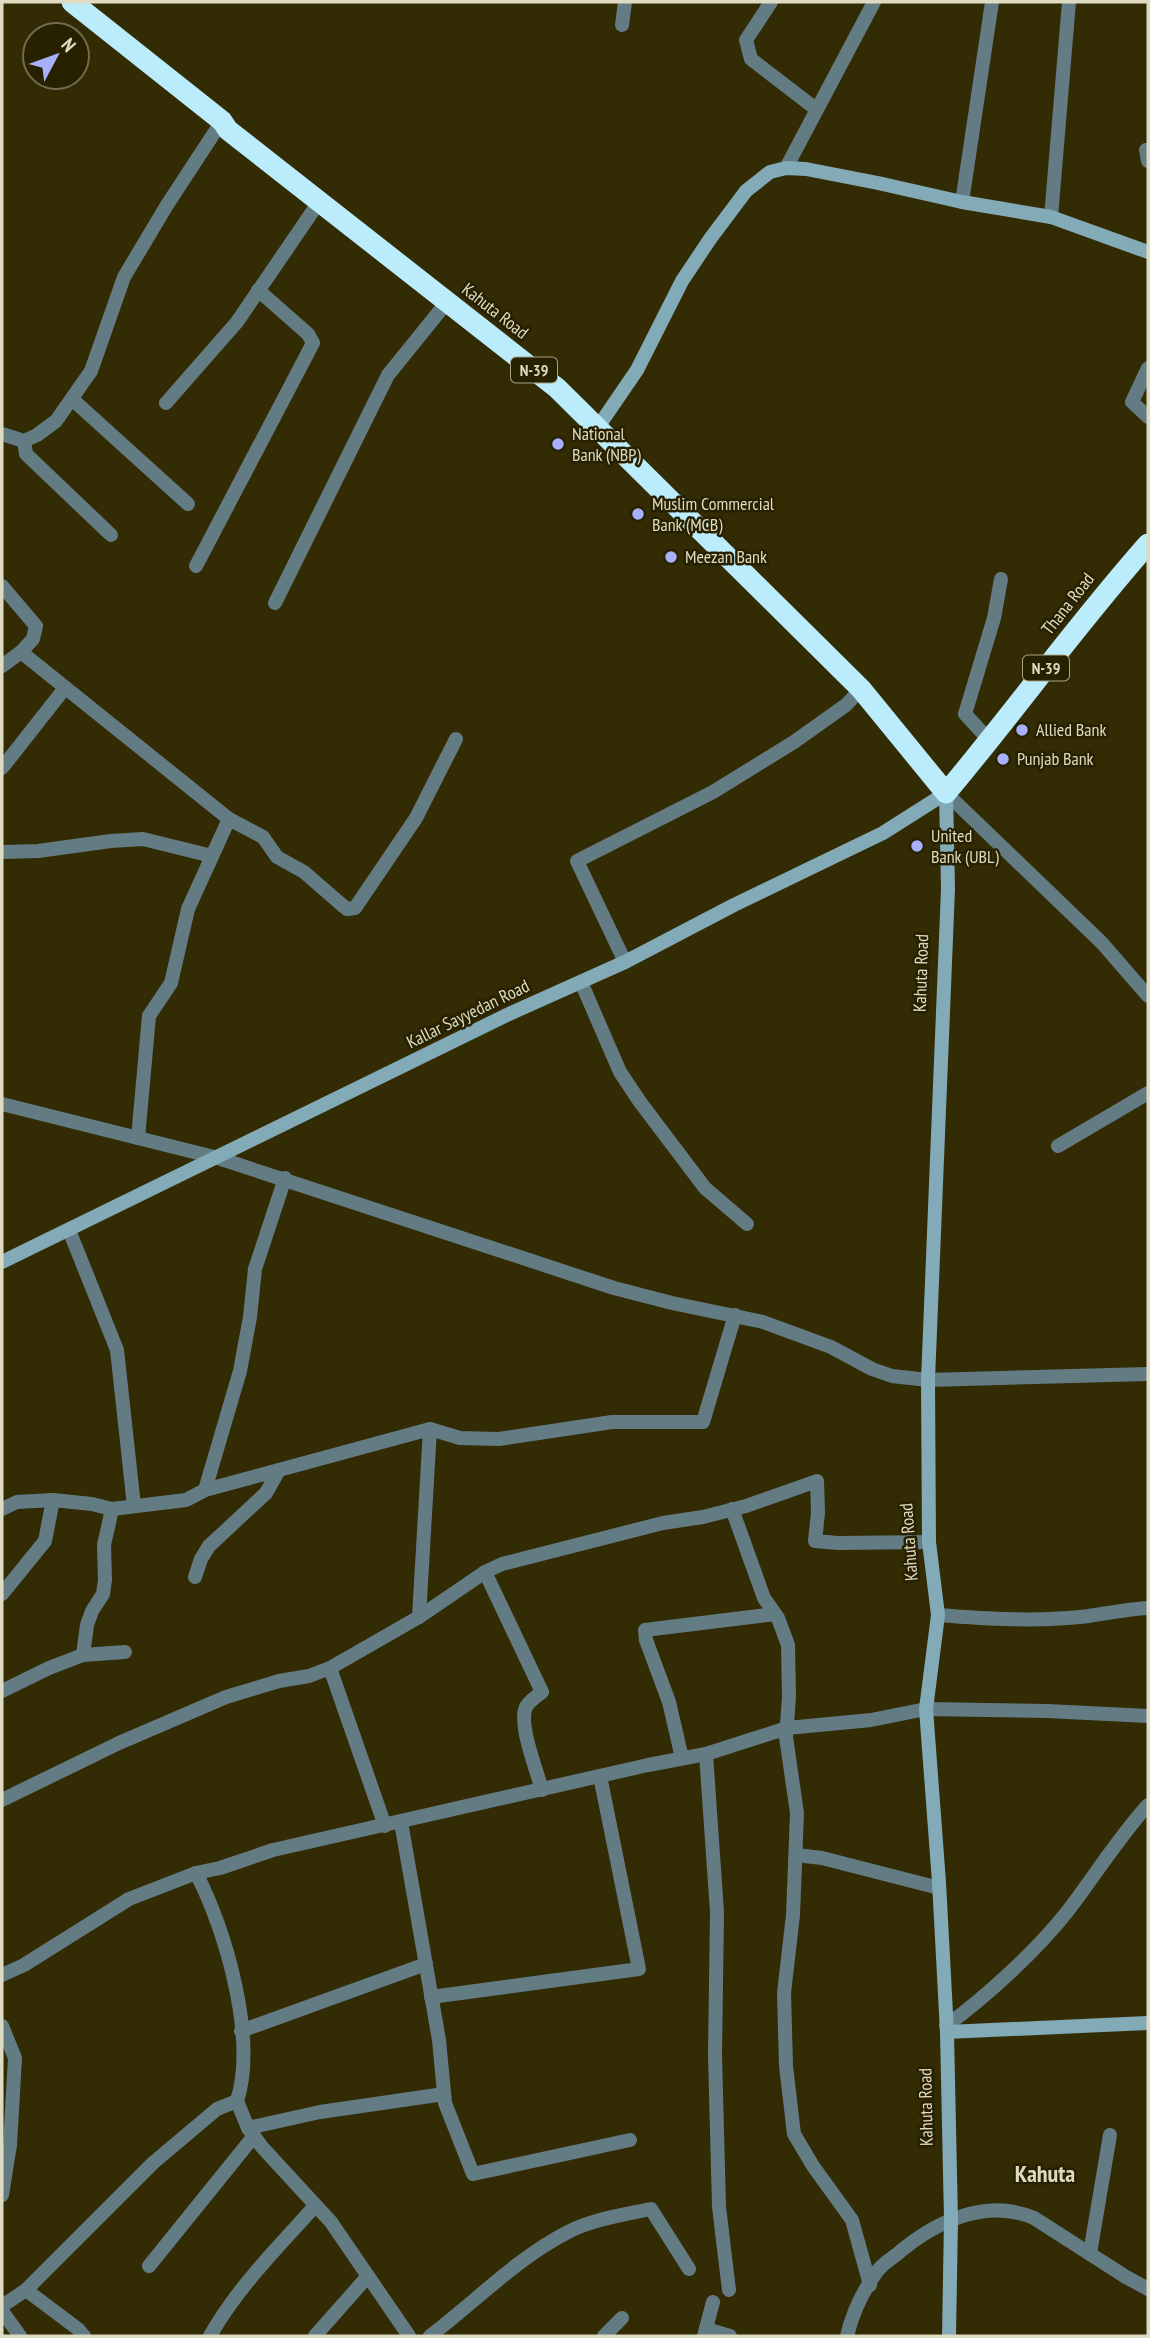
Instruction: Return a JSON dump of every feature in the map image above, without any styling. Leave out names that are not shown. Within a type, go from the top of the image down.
[{"type":"highway","name":"Kahuta Road","points":[[72,2],[222,121],[228,130],[557,388],[861,690],[946,793]]},
{"type":"highway","name":"Thana Road","points":[[946,793],[990,741],[1105,592],[1148,544]]},
{"type":"main road","points":[[598,427],[637,370],[682,281],[710,239],[746,191],[770,172],[786,168],[806,169],[962,202],[1051,217],[1148,252]]},
{"type":"main road","name":"Kallar Sayyedan Road","points":[[2,1262],[509,1014],[625,962],[734,905],[883,833],[946,793]]},
{"type":"main road","name":"Kahuta Road","points":[[946,793],[948,889],[928,1380],[929,1542],[938,1615],[926,1709],[946,2029],[951,2220],[948,2336]]},
{"type":"main road","points":[[946,2029],[1148,2023]]},
{"type":"street","points":[[622,25],[625,2]]},
{"type":"street","points":[[771,2],[746,40],[751,59],[816,109]]},
{"type":"street","points":[[786,168],[874,2]]},
{"type":"street","points":[[962,202],[992,2]]},
{"type":"street","points":[[1051,217],[1069,2]]},
{"type":"street","points":[[2,434],[24,442],[56,421],[72,399],[91,371],[124,277],[222,121]]},
{"type":"street","points":[[166,403],[237,322],[319,202]]},
{"type":"street","points":[[196,566],[313,343],[308,334],[258,290]]},
{"type":"street","points":[[275,603],[388,374],[447,302]]},
{"type":"street","points":[[1148,368],[1132,402],[1148,417]]},
{"type":"street","points":[[72,399],[188,504]]},
{"type":"street","points":[[24,442],[26,454],[111,535]]},
{"type":"street","points":[[990,741],[965,714],[994,618],[1001,579]]},
{"type":"street","points":[[2,586],[36,626],[33,639],[2,666]]},
{"type":"street","points":[[21,652],[229,818],[263,837],[277,857],[304,872],[347,909],[355,908],[416,818],[456,739]]},
{"type":"street","points":[[2,768],[65,688]]},
{"type":"street","points":[[625,962],[577,861],[713,792],[793,742],[846,705],[861,690]]},
{"type":"street","points":[[946,793],[1102,943],[1148,996]]},
{"type":"street","points":[[138,1138],[149,1016],[171,984],[188,909],[229,818]]},
{"type":"street","points":[[2,852],[38,851],[143,839],[212,856]]},
{"type":"street","points":[[581,982],[620,1072],[640,1102],[705,1188],[747,1224]]},
{"type":"street","points":[[1058,1146],[1148,1093]]},
{"type":"street","points":[[2,1104],[218,1158],[614,1288],[735,1315],[804,1336],[882,1373],[928,1380],[1148,1374]]},
{"type":"street","points":[[205,1490],[240,1371],[255,1269],[285,1178]]},
{"type":"street","points":[[69,1230],[117,1350],[134,1506]]},
{"type":"street","points":[[2,1509],[17,1502],[53,1500],[111,1509],[186,1500],[205,1490],[430,1429],[460,1438],[499,1439],[612,1422],[703,1422],[735,1315]]},
{"type":"street","points":[[419,1617],[430,1429]]},
{"type":"street","points":[[195,1577],[209,1546],[266,1493],[279,1470]]},
{"type":"street","points":[[2,1800],[119,1743],[226,1697],[330,1668],[419,1617],[485,1572],[502,1564],[663,1523],[703,1517],[817,1482],[815,1541],[929,1542]]},
{"type":"street","points":[[2,1594],[45,1541],[53,1500]]},
{"type":"street","points":[[83,1655],[90,1618],[103,1594],[104,1545],[111,1509]]},
{"type":"street","points":[[732,1509],[764,1598],[775,1614],[789,1645],[787,1728],[790,1775],[797,1813],[793,1915],[784,1993],[786,2066],[794,2134],[813,2166],[852,2220],[870,2286]]},
{"type":"street","points":[[485,1572],[542,1692],[527,1705],[525,1713],[525,1725],[542,1790]]},
{"type":"street","points":[[938,1615],[996,1619],[1045,1618],[1091,1616],[1122,1609],[1148,1608]]},
{"type":"street","points":[[682,1758],[670,1702],[646,1640],[645,1630],[775,1614]]},
{"type":"street","points":[[2,1691],[83,1655],[125,1652]]},
{"type":"street","points":[[330,1668],[384,1826]]},
{"type":"street","points":[[2,1975],[24,1965],[129,1899],[195,1873],[220,1868],[273,1850],[706,1754],[787,1728],[871,1720],[926,1709],[1148,1716]]},
{"type":"street","points":[[706,1754],[717,1912],[715,2055],[719,2207],[729,2290]]},
{"type":"street","points":[[432,1997],[639,1969],[600,1776]]},
{"type":"street","points":[[946,2029],[1034,1949],[1065,1914],[1148,1805]]},
{"type":"street","points":[[401,1822],[432,1997],[445,2103],[473,2174],[630,2140]]},
{"type":"street","points":[[796,1854],[822,1858],[939,1888]]},
{"type":"street","points":[[195,1873],[208,1898],[231,1965],[243,2065],[242,2087],[237,2101],[251,2132],[331,2222],[410,2336]]},
{"type":"street","points":[[241,2031],[426,1965]]},
{"type":"street","points":[[2,2026],[15,2058],[10,2145],[2,2195]]},
{"type":"street","points":[[149,2266],[251,2132],[320,2112],[444,2094]]},
{"type":"street","points":[[2,2306],[26,2290],[153,2163],[217,2109],[237,2101]]},
{"type":"street","points":[[1090,2253],[1110,2135]]},
{"type":"street","points":[[210,2336],[262,2266],[315,2206]]},
{"type":"street","points":[[430,2336],[542,2249],[569,2232],[606,2218],[651,2209],[689,2269]]},
{"type":"street","points":[[847,2336],[852,2315],[876,2272],[930,2229],[975,2211],[1020,2212],[1034,2218],[1148,2289]]},
{"type":"street","points":[[316,2336],[368,2276]]},
{"type":"street","points":[[26,2290],[78,2329],[83,2336]]},
{"type":"street","points":[[713,2302],[705,2332],[730,2336]]},
{"type":"street","points":[[2,2311],[20,2336]]},
{"type":"street","points":[[604,2336],[622,2318]]},
{"type":"place","name":"National Bank (NBP)","points":[[558,444]]},
{"type":"place","name":"Muslim Commercial Bank (MCB)","points":[[638,514]]},
{"type":"place","name":"Meezan Bank","points":[[671,557]]},
{"type":"place","name":"Allied Bank","points":[[1022,730]]},
{"type":"place","name":"Punjab Bank","points":[[1003,759]]},
{"type":"place","name":"United Bank (UBL)","points":[[917,846]]},
{"type":"district","name":"Kahuta","points":[[1045,2174]]}]
